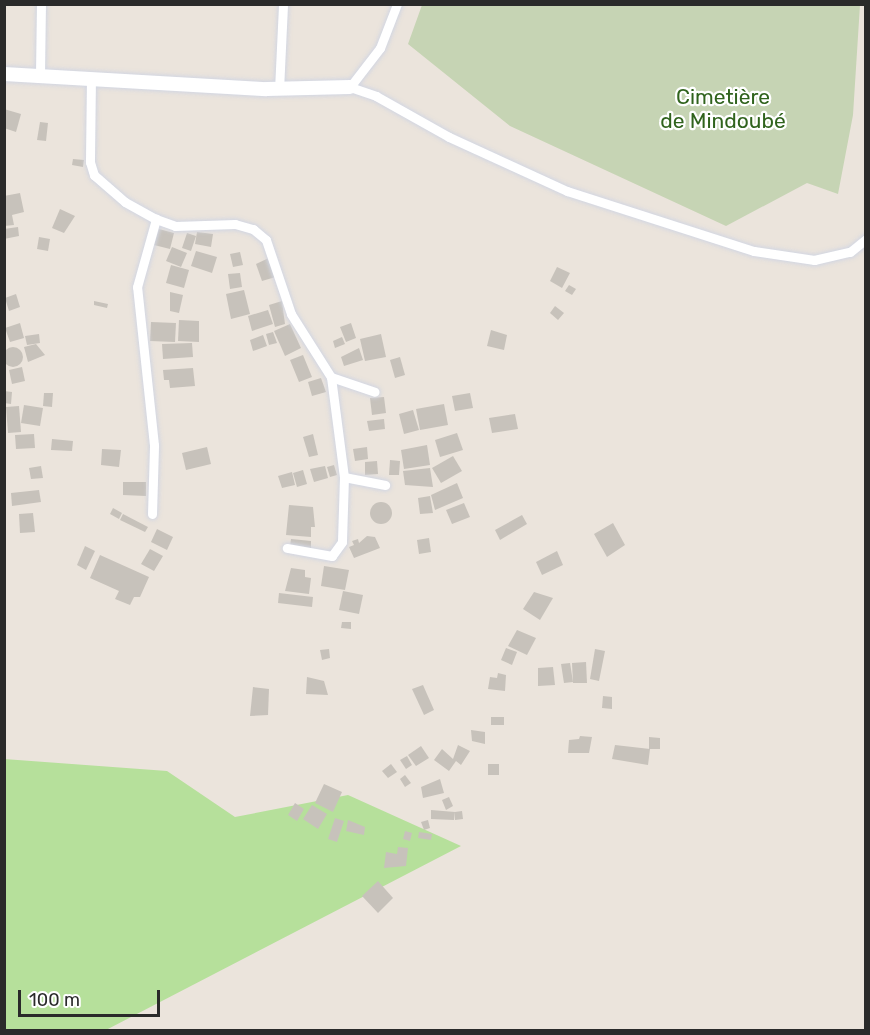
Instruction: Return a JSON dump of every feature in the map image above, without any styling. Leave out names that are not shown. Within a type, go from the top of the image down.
[{"type":"street","points":[[40,74],[41,4]]},
{"type":"street","points":[[279,90],[283,4]]},
{"type":"street","points":[[350,87],[380,48],[397,4]]},
{"type":"street","points":[[4,74],[40,74],[279,90],[350,87],[376,96],[496,160],[567,191],[754,251],[814,260],[850,252],[866,239]]},
{"type":"street","points":[[91,77],[90,162],[94,175],[125,202],[156,219],[175,226],[235,224],[253,229],[267,240],[291,314],[331,377],[344,477],[339,549],[332,556],[286,548]]},
{"type":"street","points":[[152,514],[154,445],[137,287],[156,219]]},
{"type":"street","points":[[331,377],[375,392]]},
{"type":"street","points":[[344,477],[385,485]]},
{"type":"green space","name":"Cimetière de Mindoubé","points":[[422,5],[860,5],[853,115],[838,194],[807,183],[726,226],[510,126],[408,44]]},
{"type":"green space","points":[[4,759],[167,771],[235,817],[348,795],[461,846],[106,1030],[5,1030]]},
{"type":"building","points":[[4,109],[21,114],[16,132],[4,128]]},
{"type":"building","points":[[40,122],[48,123],[46,141],[37,140]]},
{"type":"building","points":[[73,159],[84,160],[83,167],[72,165]]},
{"type":"building","points":[[20,193],[24,212],[12,215],[14,225],[4,226],[4,196]]},
{"type":"building","points":[[60,209],[75,216],[64,233],[52,228]]},
{"type":"building","points":[[18,227],[19,236],[4,239],[4,229]]},
{"type":"building","points":[[159,229],[174,233],[170,249],[154,245]]},
{"type":"building","points":[[197,232],[213,234],[211,247],[195,244]]},
{"type":"building","points":[[187,233],[196,236],[191,251],[182,248]]},
{"type":"building","points":[[39,237],[50,239],[48,251],[37,249]]},
{"type":"building","points":[[172,247],[187,253],[181,267],[166,261]]},
{"type":"building","points":[[196,251],[217,257],[212,273],[191,266]]},
{"type":"building","points":[[240,252],[243,265],[233,267],[230,254]]},
{"type":"building","points":[[273,256],[279,276],[262,281],[256,264]]},
{"type":"building","points":[[171,265],[189,270],[184,288],[166,283]]},
{"type":"building","points":[[557,267],[570,273],[562,288],[550,281]]},
{"type":"building","points":[[240,273],[242,287],[230,289],[228,274]]},
{"type":"building","points":[[569,285],[576,289],[572,295],[565,291]]},
{"type":"building","points":[[244,290],[250,314],[231,319],[226,294]]},
{"type":"building","points":[[170,292],[183,295],[179,313],[170,311]]},
{"type":"building","points":[[16,294],[20,307],[9,311],[5,298]]},
{"type":"building","points":[[94,301],[108,304],[107,308],[94,305]]},
{"type":"building","points":[[282,301],[285,324],[275,327],[269,305]]},
{"type":"building","points":[[555,306],[564,313],[558,320],[550,313]]},
{"type":"building","points":[[268,310],[273,324],[252,331],[248,316]]},
{"type":"building","points":[[179,320],[199,321],[199,342],[178,341]]},
{"type":"building","points":[[151,322],[176,323],[175,342],[150,341]]},
{"type":"building","points":[[20,323],[24,338],[10,342],[5,328]]},
{"type":"building","points":[[351,323],[356,338],[346,342],[340,327]]},
{"type":"building","points":[[290,324],[301,348],[285,356],[274,331]]},
{"type":"building","points":[[491,330],[507,335],[504,350],[487,346]]},
{"type":"building","points":[[273,332],[277,343],[269,345],[266,334]]},
{"type":"building","points":[[39,334],[40,343],[27,345],[25,336]]},
{"type":"building","points":[[381,334],[386,357],[365,361],[360,339]]},
{"type":"building","points":[[263,335],[267,346],[253,351],[250,340]]},
{"type":"building","points":[[342,337],[345,344],[335,348],[333,341]]},
{"type":"building","points":[[192,343],[193,357],[163,359],[162,344]]},
{"type":"building","points":[[36,344],[45,355],[28,362],[24,347]]},
{"type":"building","points":[[13,347],[20,350],[23,357],[20,364],[13,367],[6,364],[3,357],[6,350]]},
{"type":"building","points":[[359,348],[363,360],[344,366],[341,357]]},
{"type":"building","points":[[303,355],[312,377],[299,382],[290,360]]},
{"type":"building","points":[[400,357],[405,375],[395,378],[390,360]]},
{"type":"building","points":[[22,367],[25,381],[12,384],[9,370]]},
{"type":"building","points":[[193,368],[195,386],[170,388],[169,380],[164,380],[163,370]]},
{"type":"building","points":[[321,378],[326,392],[312,396],[308,382]]},
{"type":"building","points":[[4,391],[12,392],[11,404],[4,403]]},
{"type":"building","points":[[44,393],[53,393],[52,407],[43,406]]},
{"type":"building","points":[[470,393],[473,408],[455,411],[452,396]]},
{"type":"building","points":[[384,397],[386,413],[372,415],[370,398]]},
{"type":"building","points":[[444,404],[448,425],[420,430],[416,409]]},
{"type":"building","points":[[24,405],[43,408],[40,426],[21,423]]},
{"type":"building","points":[[19,406],[21,432],[8,433],[6,407]]},
{"type":"building","points":[[413,410],[419,430],[404,434],[399,414]]},
{"type":"building","points":[[515,414],[518,429],[492,433],[489,418]]},
{"type":"building","points":[[384,419],[385,429],[369,431],[367,421]]},
{"type":"building","points":[[457,433],[463,450],[440,457],[435,440]]},
{"type":"building","points":[[34,434],[35,448],[16,449],[15,435]]},
{"type":"building","points":[[313,434],[318,455],[309,457],[303,437]]},
{"type":"building","points":[[52,439],[73,441],[72,451],[51,450]]},
{"type":"building","points":[[427,445],[430,465],[404,469],[401,450]]},
{"type":"building","points":[[207,447],[211,464],[186,470],[182,453]]},
{"type":"building","points":[[367,447],[368,459],[355,461],[353,449]]},
{"type":"building","points":[[102,449],[121,450],[119,467],[101,465]]},
{"type":"building","points":[[453,456],[462,471],[441,483],[432,468]]},
{"type":"building","points":[[390,460],[400,461],[399,475],[389,475]]},
{"type":"building","points":[[377,461],[378,474],[365,475],[365,462]]},
{"type":"building","points":[[334,465],[337,475],[330,477],[327,467]]},
{"type":"building","points":[[41,466],[43,478],[31,479],[29,468]]},
{"type":"building","points":[[325,466],[328,478],[314,482],[310,469]]},
{"type":"building","points":[[430,468],[433,487],[405,485],[403,471]]},
{"type":"building","points":[[303,470],[307,484],[297,487],[293,473]]},
{"type":"building","points":[[292,472],[295,485],[282,488],[278,476]]},
{"type":"building","points":[[123,482],[146,482],[146,496],[123,495]]},
{"type":"building","points":[[457,483],[463,498],[435,510],[431,495]]},
{"type":"building","points":[[39,490],[41,502],[12,506],[11,493]]},
{"type":"building","points":[[430,496],[433,513],[420,514],[418,498]]},
{"type":"building","points":[[381,502],[389,505],[392,513],[389,521],[381,524],[373,521],[370,513],[373,505]]},
{"type":"building","points":[[464,503],[470,517],[452,524],[446,510]]},
{"type":"building","points":[[289,505],[313,507],[315,527],[311,527],[311,537],[286,535]]},
{"type":"building","points":[[113,508],[122,513],[119,519],[110,514]]},
{"type":"building","points":[[33,513],[35,532],[20,533],[19,514]]},
{"type":"building","points":[[123,514],[148,527],[145,532],[120,520]]},
{"type":"building","points":[[522,515],[527,524],[500,540],[495,530]]},
{"type":"building","points":[[613,523],[625,545],[607,557],[594,534]]},
{"type":"building","points":[[157,529],[173,537],[167,550],[151,542]]},
{"type":"building","points":[[367,536],[375,537],[380,548],[354,558],[349,547],[354,545],[352,541],[358,539],[359,543]]},
{"type":"building","points":[[429,538],[431,552],[419,554],[417,540]]},
{"type":"building","points":[[291,539],[311,541],[311,549],[290,546]]},
{"type":"building","points":[[85,546],[95,551],[86,570],[77,565]]},
{"type":"building","points":[[150,549],[163,556],[154,571],[141,564]]},
{"type":"building","points":[[557,551],[563,565],[542,575],[536,562]]},
{"type":"building","points":[[100,555],[149,577],[140,597],[134,597],[130,605],[115,599],[119,591],[90,578]]},
{"type":"building","points":[[324,566],[349,570],[345,590],[321,586]]},
{"type":"building","points":[[291,568],[305,570],[305,577],[311,578],[309,594],[285,591]]},
{"type":"building","points":[[343,591],[363,595],[359,614],[339,610]]},
{"type":"building","points":[[534,592],[553,598],[540,620],[523,609]]},
{"type":"building","points":[[279,593],[313,597],[312,607],[278,603]]},
{"type":"building","points":[[342,622],[351,622],[351,629],[341,628]]},
{"type":"building","points":[[517,630],[536,638],[527,655],[508,646]]},
{"type":"building","points":[[506,648],[517,652],[512,665],[501,660]]},
{"type":"building","points":[[329,649],[330,658],[322,660],[320,650]]},
{"type":"building","points":[[595,649],[605,651],[599,681],[590,679]]},
{"type":"building","points":[[586,662],[587,683],[573,683],[572,663]]},
{"type":"building","points":[[570,663],[573,682],[564,683],[561,664]]},
{"type":"building","points":[[553,667],[555,685],[538,686],[538,668]]},
{"type":"building","points":[[498,673],[506,675],[505,691],[488,689],[490,677],[497,678]]},
{"type":"building","points":[[307,677],[324,681],[328,695],[306,694]]},
{"type":"building","points":[[423,685],[434,710],[424,715],[412,689]]},
{"type":"building","points":[[253,687],[269,689],[268,715],[250,716]]},
{"type":"building","points":[[603,696],[612,697],[612,709],[602,708]]},
{"type":"building","points":[[491,717],[504,717],[504,725],[491,725]]},
{"type":"building","points":[[471,730],[485,732],[485,744],[472,741]]},
{"type":"building","points":[[580,736],[592,737],[589,753],[568,753],[569,740],[579,739]]},
{"type":"building","points":[[649,737],[660,738],[660,749],[649,749]]},
{"type":"building","points":[[458,745],[470,751],[461,765],[456,761],[449,771],[434,760],[442,749],[453,759]]},
{"type":"building","points":[[615,745],[650,749],[648,765],[612,759]]},
{"type":"building","points":[[421,746],[429,758],[416,766],[408,755]]},
{"type":"building","points":[[407,756],[412,765],[406,769],[400,760]]},
{"type":"building","points":[[391,764],[397,772],[388,778],[382,771]]},
{"type":"building","points":[[488,764],[499,764],[499,775],[488,775]]},
{"type":"building","points":[[405,775],[411,783],[405,787],[400,779]]},
{"type":"building","points":[[440,779],[444,793],[423,798],[421,787]]},
{"type":"building","points":[[324,784],[342,792],[333,812],[315,803]]},
{"type":"building","points":[[449,797],[453,806],[446,810],[442,800]]},
{"type":"building","points":[[295,803],[304,809],[297,821],[288,815]]},
{"type":"building","points":[[312,805],[327,814],[318,829],[303,819]]},
{"type":"building","points":[[431,810],[455,812],[454,820],[431,819]]},
{"type":"building","points":[[462,811],[463,819],[455,820],[455,812]]},
{"type":"building","points":[[335,818],[344,821],[337,842],[328,839]]},
{"type":"building","points":[[348,820],[365,827],[364,835],[346,831]]},
{"type":"building","points":[[428,820],[430,828],[424,830],[421,822]]},
{"type":"building","points":[[405,831],[412,833],[410,841],[403,839]]},
{"type":"building","points":[[419,832],[432,834],[431,840],[418,838]]},
{"type":"building","points":[[398,847],[408,848],[406,866],[384,868],[386,852],[397,854]]},
{"type":"building","points":[[378,881],[393,898],[378,913],[362,896]]}]
